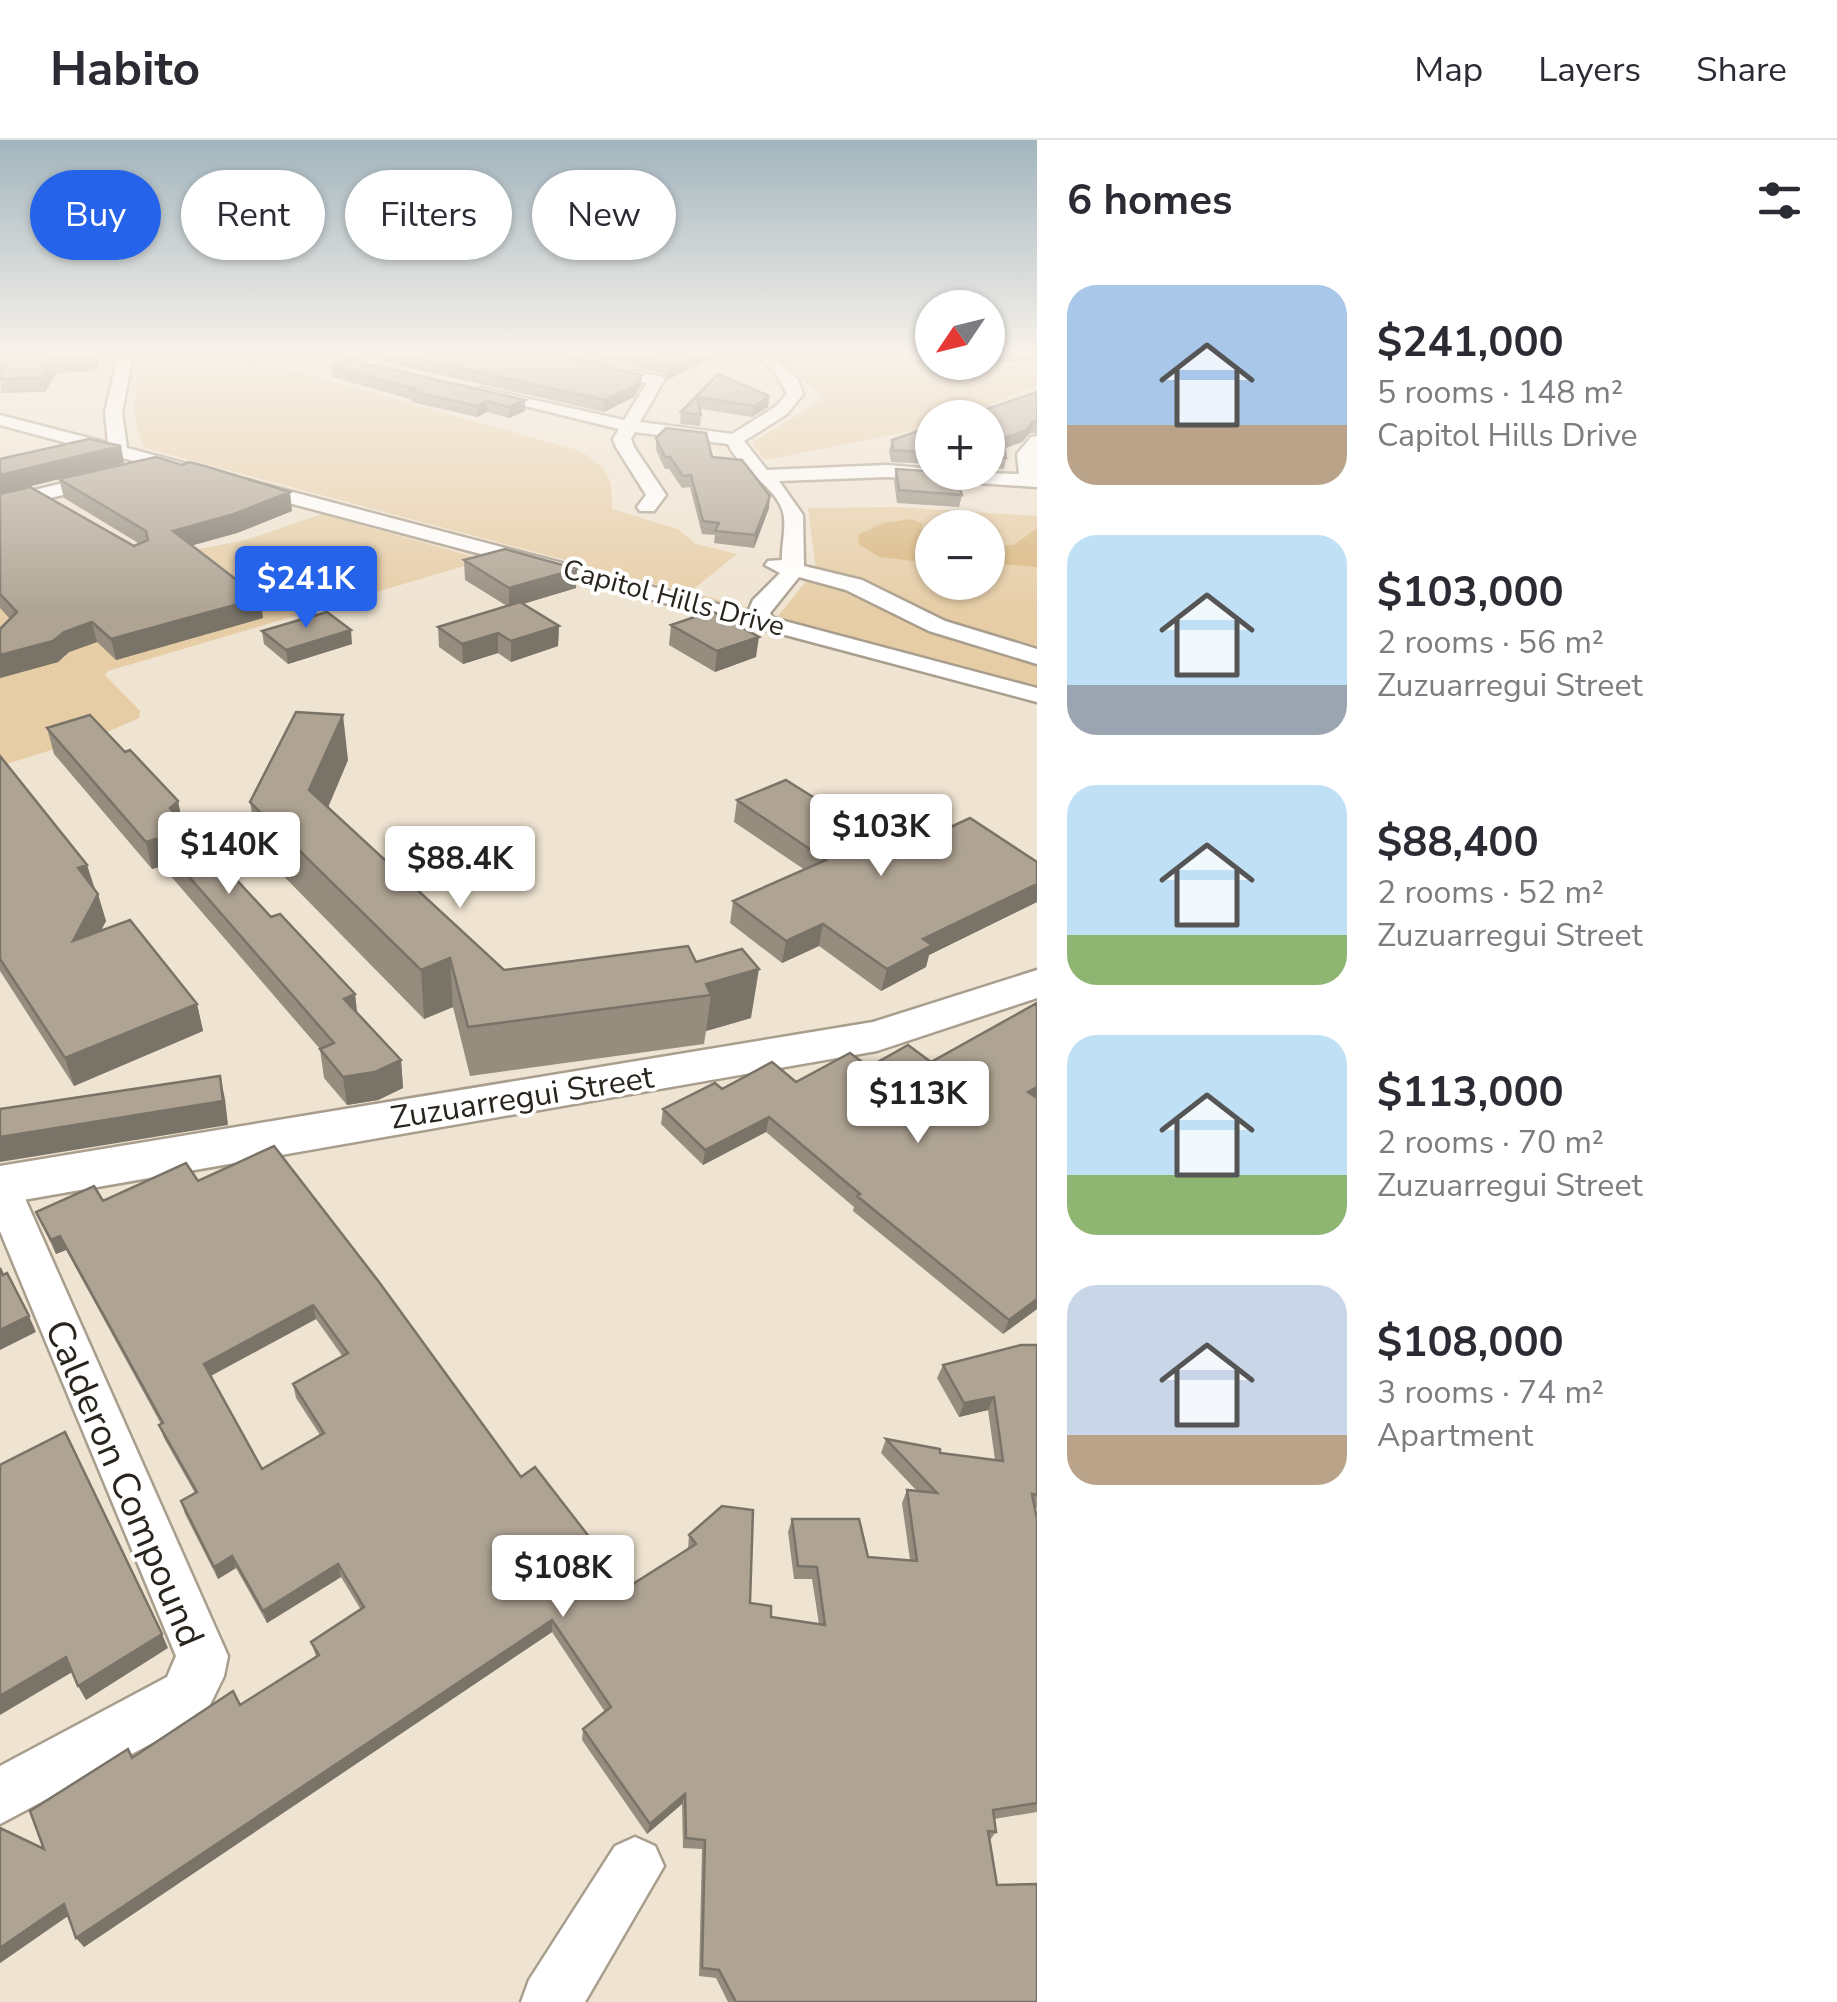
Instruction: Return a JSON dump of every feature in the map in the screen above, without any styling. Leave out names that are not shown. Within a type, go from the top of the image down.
[{"type":"street","name":"Capitol Hills Drive","points":[[77,439],[728,604],[764,622],[1037,695]]},
{"type":"street","points":[[115,439],[118,449]]},
{"type":"street","points":[[622,439],[626,455],[654,485],[656,496],[647,506]]},
{"type":"street","points":[[727,439],[735,440],[739,454],[793,509],[794,528],[761,605],[764,622]]},
{"type":"street","points":[[764,476],[888,471],[1033,481],[1026,454],[1037,441]]},
{"type":"street","points":[[0,504],[164,464]]},
{"type":"street","points":[[38,495],[72,515]]},
{"type":"street","points":[[779,566],[854,585],[971,639],[1037,657]]},
{"type":"street","name":"Zuzuarregui Street","points":[[0,1185],[877,1036],[1037,984]]},
{"type":"street","name":"Calderon Compound","points":[[0,1185],[202,1656],[198,1676],[186,1696],[0,1796]]},
{"type":"street","points":[[551,2002],[635,1866]]},
{"type":"shaded area","points":[[141,439],[537,439],[580,451],[597,463],[607,474],[612,509],[678,529],[696,544],[737,554],[690,592],[778,616],[816,569],[808,508],[944,510],[915,510],[915,600],[1005,600],[1005,514],[1037,516],[1037,686],[145,448]]},
{"type":"shaded area","points":[[759,439],[872,439],[765,460],[752,443]]},
{"type":"shaded area","points":[[322,514],[485,560],[108,671],[105,675],[140,711],[139,718],[103,734],[0,766],[0,574],[138,561],[246,540]]},
{"type":"shaded area","points":[[915,521],[915,561],[879,557],[859,544],[858,535],[883,523]]},
{"type":"shaded area","points":[[1037,528],[1037,567],[1005,564],[1005,546],[1014,545]]},
{"type":"building","points":[[89,439],[121,446],[0,475],[0,459]]},
{"type":"building","points":[[656,439],[707,439],[712,457],[742,460],[770,496],[755,535],[715,531],[719,523],[703,521],[691,475],[683,476],[670,457],[665,457]]},
{"type":"building","points":[[915,439],[915,452],[893,450],[892,440]]},
{"type":"building","points":[[156,457],[182,465],[189,462],[290,492],[234,514],[173,531],[260,598],[111,639],[92,622],[64,632],[53,641],[0,655],[0,629],[17,612],[0,594],[0,494],[30,487],[134,546],[148,540],[146,531],[59,479]]},
{"type":"building","points":[[896,469],[915,470],[915,490],[960,490],[962,495],[899,490]]},
{"type":"building","points":[[505,549],[577,569],[509,588],[464,560]]},
{"type":"building","points":[[520,602],[559,626],[511,641],[498,633],[462,644],[438,627]]},
{"type":"building","points":[[712,611],[759,637],[717,651],[671,625]]},
{"type":"building","points":[[327,612],[351,630],[286,650],[262,631]]},
{"type":"building","points":[[296,712],[343,715],[309,790],[504,970],[688,946],[696,962],[742,949],[759,969],[706,984],[711,995],[468,1027],[450,958],[421,970],[250,802]]},
{"type":"building","points":[[90,715],[178,801],[170,808],[271,917],[280,914],[355,994],[344,999],[401,1060],[375,1072],[343,1077],[320,1049],[334,1043],[156,839],[146,842],[47,728]]},
{"type":"building","points":[[0,756],[87,865],[78,868],[98,894],[73,941],[130,920],[197,1004],[65,1058],[0,959]]},
{"type":"building","points":[[786,780],[899,851],[970,818],[1037,862],[1037,884],[923,939],[932,945],[887,969],[823,924],[786,941],[733,901],[826,860],[737,800]]},
{"type":"building","points":[[1037,1003],[1037,1087],[1028,1092],[1037,1098],[1037,1299],[1009,1320],[857,1196],[860,1194],[769,1117],[705,1150],[663,1109],[715,1083],[722,1089],[772,1062],[796,1082],[850,1053],[869,1067],[908,1045],[931,1062]]},
{"type":"building","points":[[220,1076],[223,1101],[0,1137],[0,1109]]},
{"type":"building","points":[[274,1146],[521,1477],[535,1467],[628,1587],[696,1544],[689,1535],[722,1506],[753,1510],[750,1603],[771,1606],[771,1617],[825,1625],[817,1567],[798,1566],[792,1519],[859,1519],[868,1557],[917,1561],[907,1490],[937,1493],[886,1439],[940,1449],[940,1453],[1003,1461],[994,1397],[964,1403],[943,1365],[1021,1345],[1037,1345],[1037,1495],[1032,1494],[1037,1519],[1037,1803],[993,1810],[996,1832],[988,1831],[997,1885],[1037,1884],[1037,2002],[736,2002],[719,1970],[702,1968],[705,1840],[686,1838],[685,1794],[650,1824],[583,1729],[611,1707],[552,1620],[76,1938],[64,1904],[0,1948],[0,1828],[44,1849],[30,1811],[128,1749],[132,1758],[233,1691],[240,1705],[319,1655],[311,1642],[364,1607],[338,1564],[263,1611],[232,1556],[214,1567],[181,1501],[197,1492],[159,1425],[163,1423],[60,1236],[51,1240],[36,1212],[94,1186],[103,1201],[186,1163],[198,1181]],"holes":[[[313,1305],[348,1353],[293,1384],[324,1433],[262,1469],[204,1364]]]},
{"type":"building","points":[[0,1268],[3,1275],[7,1273],[29,1316],[0,1330]]},
{"type":"building","points":[[65,1432],[162,1634],[78,1686],[66,1657],[0,1696],[0,1465]]}]
